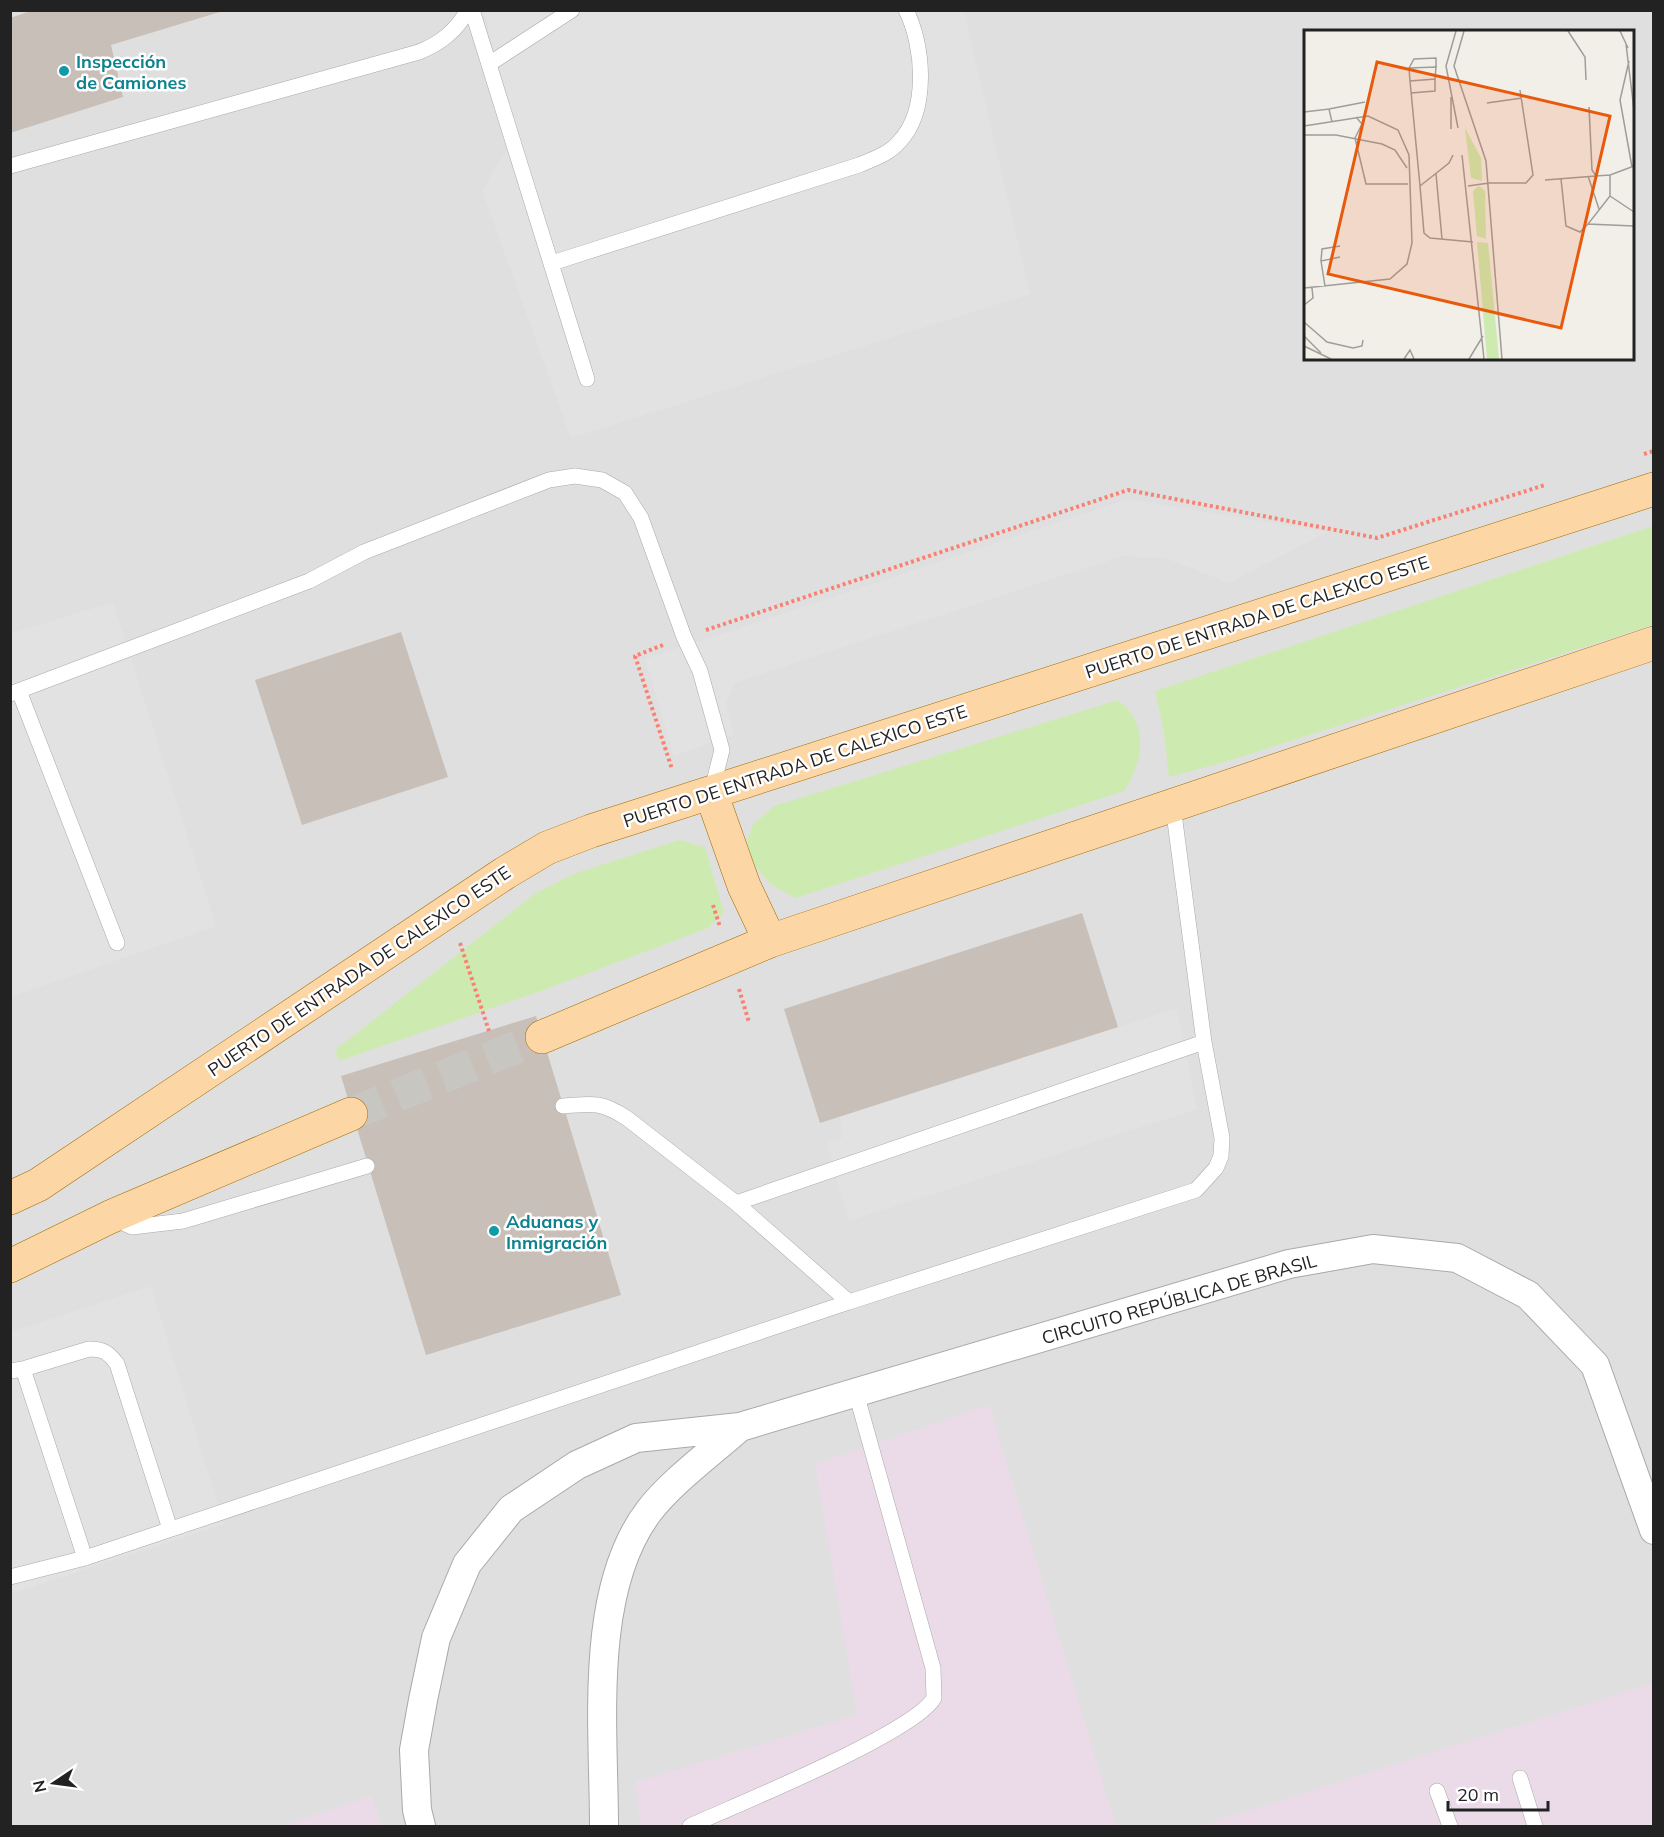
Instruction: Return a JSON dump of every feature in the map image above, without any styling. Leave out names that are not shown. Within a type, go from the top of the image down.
[{"type":"main road","name":"PUERTO DE ENTRADA DE CALEXICO ESTE","points":[[10,1198],[38,1185],[505,873],[547,848],[591,831],[1653,489]]},
{"type":"main road","points":[[542,1037],[770,941],[1653,643]]},
{"type":"main road","points":[[711,793],[744,886],[770,941]]},
{"type":"main road","points":[[10,1266],[110,1217],[351,1114]]},
{"type":"street","name":"CIRCUITO REPÚBLICA DE BRASIL","points":[[421,1827],[417,1810],[414,1750],[436,1638],[467,1564],[511,1509],[578,1465],[636,1438],[740,1427],[1289,1264],[1373,1249],[1457,1258],[1528,1295],[1595,1365],[1653,1530]]},
{"type":"street","name":"CIRCUITO REPÚBLICA DE BRASIL","points":[[604,1827],[604,1654],[609,1603],[625,1551],[649,1510],[740,1427]]},
{"type":"lane","points":[[470,10],[587,379]]},
{"type":"lane","points":[[10,166],[419,52],[437,45],[459,27],[470,10]]},
{"type":"lane","points":[[489,64],[572,10]]},
{"type":"lane","points":[[552,263],[859,165],[879,157],[899,143],[910,128],[916,112],[919,83],[913,24],[906,10]]},
{"type":"lane","points":[[117,943],[15,692],[309,581],[364,552],[549,480],[575,476],[602,480],[625,493],[641,518],[684,637],[700,671],[722,750],[711,793]]},
{"type":"lane","points":[[10,1577],[85,1558],[849,1302],[1196,1190],[1203,1185],[1221,1156],[1221,1138],[1204,1042],[1173,806]]},
{"type":"lane","points":[[736,1203],[1204,1042]]},
{"type":"lane","points":[[563,1106],[593,1103],[610,1107],[736,1203],[849,1302]]},
{"type":"lane","points":[[110,1217],[132,1227],[183,1221],[367,1167]]},
{"type":"lane","points":[[85,1558],[17,1370],[89,1349],[101,1349],[111,1356],[117,1364],[170,1530]]},
{"type":"lane","points":[[690,1827],[884,1737],[918,1716],[934,1698],[933,1668],[856,1393]]},
{"type":"lane","points":[[1520,1778],[1535,1827]]},
{"type":"lane","points":[[1437,1791],[1450,1827]]},
{"type":"path","points":[[1642,455],[1653,451]]},
{"type":"path","points":[[672,767],[635,656],[684,637],[1128,490],[1377,538],[1554,483]]},
{"type":"path","points":[[450,911],[489,1031]]},
{"type":"shaded area","points":[[11,11],[1653,11],[1653,1826],[11,1826]]},
{"type":"shaded area","points":[[484,11],[964,11],[1030,294],[571,438],[482,190],[515,136]]},
{"type":"shaded area","points":[[1129,499],[1327,532],[1229,583],[1165,558],[1123,556],[764,673],[735,683],[726,703],[734,734],[674,756],[645,659]]},
{"type":"shaded area","points":[[113,602],[216,926],[11,997],[10,634]]},
{"type":"shaded area","points":[[1177,1008],[1197,1109],[849,1221],[826,1142],[842,1138],[840,1117]]},
{"type":"shaded area","points":[[151,1286],[224,1524],[11,1594],[10,1332]]},
{"type":"shaded area","points":[[989,1405],[1116,1826],[640,1826],[636,1782],[857,1715],[815,1464]]},
{"type":"shaded area","points":[[1653,1683],[1653,1826],[1199,1826]]},
{"type":"shaded area","points":[[372,1796],[381,1826],[282,1826]]},
{"type":"green space","points":[[1653,526],[1653,625],[1225,762],[1169,777],[1164,733],[1155,691]]},
{"type":"green space","points":[[1118,700],[1133,715],[1140,737],[1137,765],[1124,791],[796,898],[771,885],[752,862],[747,840],[753,825],[774,806]]},
{"type":"green space","points":[[679,840],[705,847],[724,913],[708,928],[541,991],[339,1061],[335,1050],[536,893],[576,873]]},
{"type":"building","name":"Inspección de Camiones","points":[[34,10],[223,11],[111,45],[123,97],[10,133],[10,18]]},
{"type":"building","points":[[401,632],[448,777],[302,825],[255,680]]},
{"type":"building","points":[[1082,913],[1118,1027],[820,1123],[784,1009]]},
{"type":"building","name":"Aduanas y Inmigración","points":[[536,1016],[621,1295],[426,1355],[341,1076]]},
{"type":"tunnel","points":[[351,1114],[542,1037]]},
{"type":"place","name":"Inspección de Camiones","points":[[64,71]]},
{"type":"place","name":"Aduanas y Inmigración","points":[[494,1231]]}]
